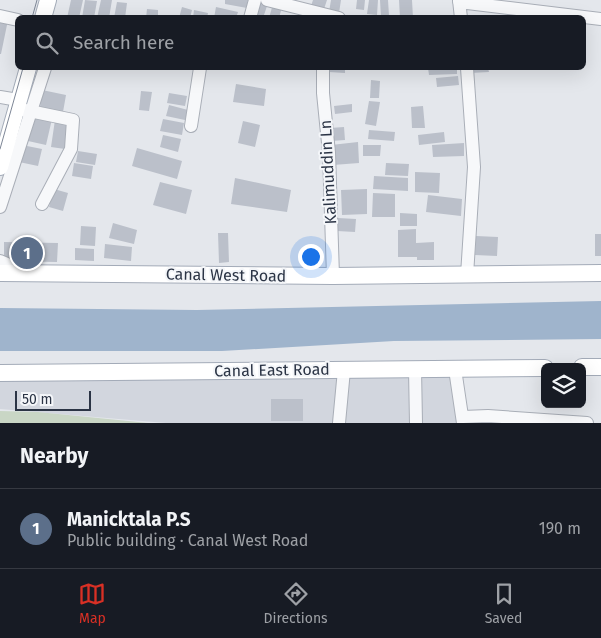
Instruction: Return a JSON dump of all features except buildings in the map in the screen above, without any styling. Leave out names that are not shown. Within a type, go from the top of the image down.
[{"type":"main road","points":[[0,167],[21,106],[28,70]]},
{"type":"main road","name":"Canal West Road","points":[[0,273],[333,276],[601,273]]},
{"type":"main road","points":[[586,367],[601,367]]},
{"type":"main road","name":"Canal East Road","points":[[0,373],[541,368]]},
{"type":"street","points":[[251,15],[255,0]]},
{"type":"street","points":[[267,0],[325,15]]},
{"type":"street","points":[[461,15],[459,1],[569,15]]},
{"type":"street","points":[[0,16],[15,19]]},
{"type":"street","points":[[586,17],[601,19]]},
{"type":"street","points":[[0,207],[21,106],[44,70]]},
{"type":"street","points":[[191,126],[200,70]]},
{"type":"street","name":"Kalimuddin Ln","points":[[323,70],[322,93],[329,152],[333,276]]},
{"type":"street","points":[[467,70],[474,166],[467,275]]},
{"type":"street","points":[[0,97],[21,106],[73,120],[71,149],[42,204]]},
{"type":"street","points":[[0,261],[14,266],[68,267]]},
{"type":"street","points":[[415,369],[416,423]]},
{"type":"street","points":[[455,369],[463,420],[488,416],[587,423]]},
{"type":"street","points":[[339,423],[344,370]]},
{"type":"shaded area","points":[[453,371],[460,423],[166,423],[0,409],[0,376]]},
{"type":"green space","points":[[0,411],[38,412],[148,423],[0,423]]},
{"type":"water","points":[[601,301],[601,339],[394,341],[222,351],[0,351],[0,308],[197,310]]},
{"type":"tram line","points":[[33,15],[37,0]]},
{"type":"tram line","points":[[0,149],[22,70]]},
{"type":"place","name":"Manicktala P.S","points":[[27,253]]}]
